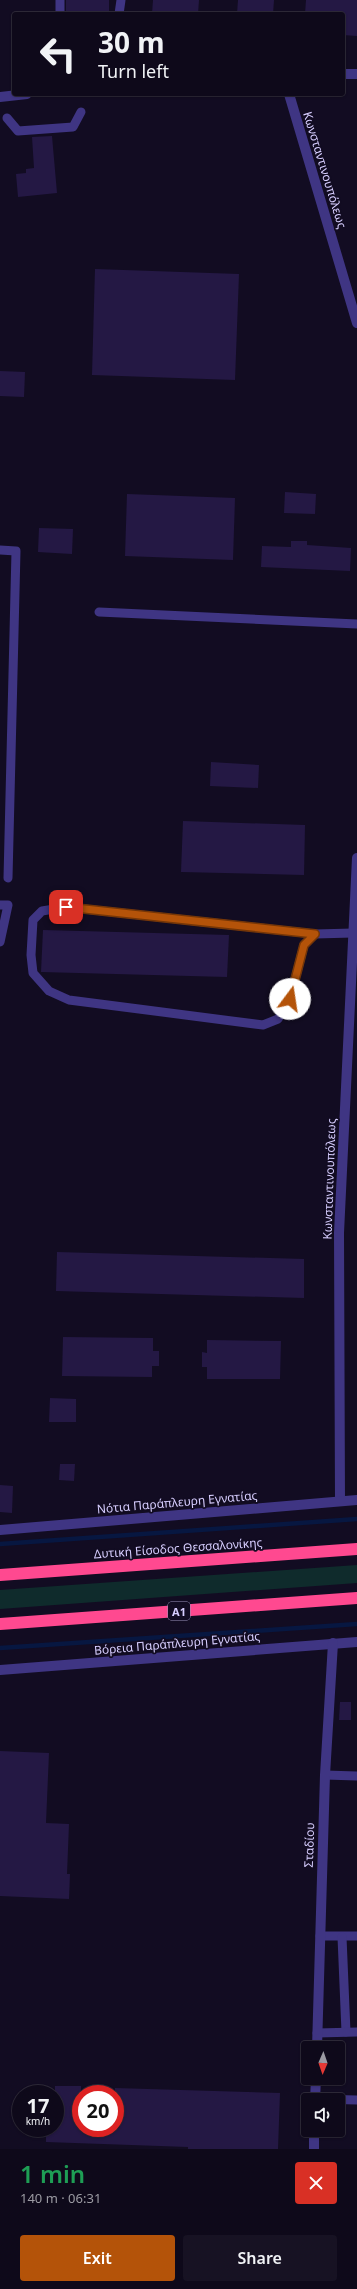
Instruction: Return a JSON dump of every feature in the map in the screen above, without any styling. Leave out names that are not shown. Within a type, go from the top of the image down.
[{"type":"highway","name":"Δυτική Είσοδος Θεσσαλονίκης","points":[[0,1575],[357,1550]]},
{"type":"highway","name":"Α1","points":[[0,1624],[357,1598]]},
{"type":"street","points":[[345,74],[357,74]]},
{"type":"street","points":[[0,96],[12,95]]},
{"type":"street","name":"Κωνσταντινουπόλεως","points":[[290,96],[357,322]]},
{"type":"street","name":"Κωνσταντινουπόλεως","points":[[340,1502],[339,1233],[353,933],[356,918],[357,858]]},
{"type":"street","name":"Νότια Παράπλευρη Εγνατίας","points":[[0,1530],[357,1500]]},
{"type":"street","name":"Βόρεια Παράπλευρη Εγνατίας","points":[[0,1670],[357,1642]]},
{"type":"street","name":"Σταδίου","points":[[317,2041],[324,1775],[333,1644]]},
{"type":"street","points":[[314,2137],[314,2149]]},
{"type":"lane","points":[[60,0],[60,12]]},
{"type":"lane","points":[[119,12],[121,0]]},
{"type":"lane","points":[[7,118],[18,132],[73,128],[81,112]]},
{"type":"lane","points":[[0,550],[16,551],[8,878]]},
{"type":"lane","points":[[99,612],[357,624]]},
{"type":"lane","points":[[0,905],[8,905],[0,942]]},
{"type":"lane","points":[[315,934],[304,945],[290,999],[278,1019],[263,1025],[69,1000],[49,991],[33,972],[31,955],[33,920],[42,911],[66,907],[315,934],[353,933]]},
{"type":"lane","points":[[324,1775],[357,1776]]},
{"type":"lane","points":[[320,1936],[357,1936]]},
{"type":"lane","points":[[342,1936],[346,2032]]},
{"type":"lane","points":[[317,2033],[357,2032]]},
{"type":"lane","points":[[345,2100],[357,2100]]},
{"type":"green space","points":[[357,1565],[357,1583],[0,1609],[0,1590]]},
{"type":"building","points":[[66,0],[109,0],[109,12],[66,12]]},
{"type":"building","points":[[153,0],[199,0],[198,12],[152,12]]},
{"type":"building","points":[[238,0],[274,0],[273,12],[237,12]]},
{"type":"building","points":[[306,0],[357,0],[357,36],[345,35],[345,12],[305,12]]},
{"type":"building","points":[[52,136],[57,193],[18,197],[16,174],[26,173],[26,169],[34,168],[32,137]]},
{"type":"building","points":[[95,269],[239,274],[235,380],[92,375]]},
{"type":"building","points":[[0,371],[25,372],[24,397],[0,396]]},
{"type":"building","points":[[285,492],[316,494],[315,514],[284,513]]},
{"type":"building","points":[[127,494],[235,498],[233,560],[125,556]]},
{"type":"building","points":[[39,528],[73,529],[72,554],[38,552]]},
{"type":"building","points":[[291,541],[307,541],[307,545],[351,548],[350,571],[261,567],[262,546],[291,547]]},
{"type":"building","points":[[211,762],[259,765],[258,788],[210,786]]},
{"type":"building","points":[[183,821],[305,825],[304,875],[181,872]]},
{"type":"building","points":[[43,930],[229,935],[227,977],[41,972]]},
{"type":"building","points":[[57,1252],[304,1259],[304,1298],[56,1291]]},
{"type":"building","points":[[63,1337],[153,1338],[153,1351],[159,1351],[159,1366],[152,1366],[152,1377],[62,1376]]},
{"type":"building","points":[[207,1340],[281,1341],[280,1379],[207,1379],[207,1367],[202,1367],[202,1352],[207,1353]]},
{"type":"building","points":[[50,1398],[76,1399],[76,1422],[49,1422]]},
{"type":"building","points":[[60,1464],[75,1464],[74,1481],[59,1480]]},
{"type":"building","points":[[0,1485],[13,1486],[12,1513],[0,1512]]},
{"type":"building","points":[[340,1702],[351,1702],[351,1720],[339,1720]]},
{"type":"building","points":[[0,1751],[49,1753],[46,1823],[69,1824],[67,1874],[70,1874],[69,1899],[0,1896]]},
{"type":"building","points":[[64,2086],[72,2086],[72,2137],[124,2137],[124,2088],[280,2093],[278,2149],[188,2149],[188,2147],[46,2142],[46,2137],[64,2137]]},
{"type":"waterway","points":[[0,1544],[357,1519]]},
{"type":"waterway","points":[[0,1648],[357,1624]]},
{"type":"route","points":[[66,907],[315,934],[304,945],[290,999]]}]
